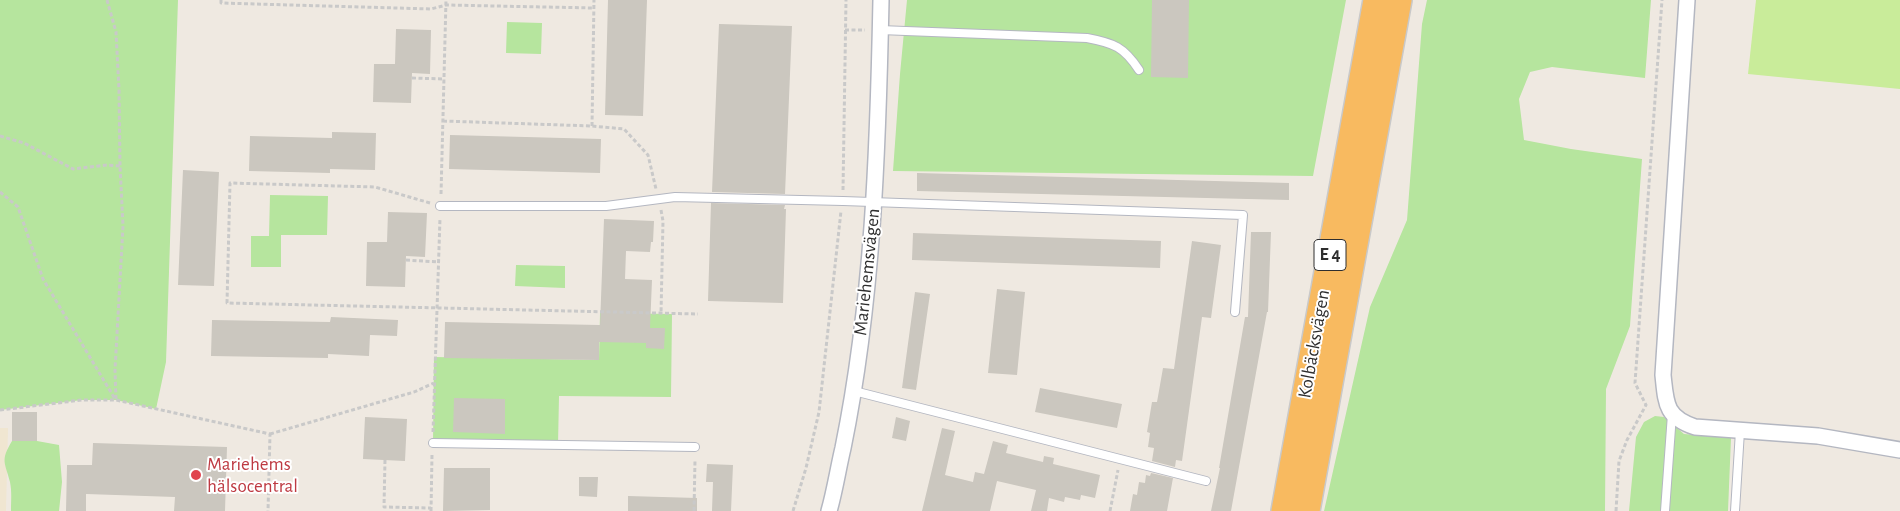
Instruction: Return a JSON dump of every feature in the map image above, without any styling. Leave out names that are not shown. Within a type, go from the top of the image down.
[{"type":"highway","name":"Kolbäcksvägen","points":[[1284,511],[1376,0]]},
{"type":"highway","name":"Kolbäcksvägen","points":[[1307,511],[1399,0]]},
{"type":"street","name":"Mariehemsvägen","points":[[829,511],[854,391],[867,289],[875,202],[881,0]]},
{"type":"street","points":[[1687,0],[1663,375],[1665,392],[1672,414],[1682,423],[1695,427],[1818,436],[1900,450]]},
{"type":"lane","points":[[880,30],[1087,38],[1110,43],[1122,49],[1130,56],[1139,70]]},
{"type":"lane","points":[[440,206],[606,206],[633,204],[658,198],[700,197],[1243,215],[1235,312]]},
{"type":"lane","points":[[854,391],[1206,481]]},
{"type":"lane","points":[[1665,511],[1672,414]]},
{"type":"lane","points":[[1735,511],[1740,431]]},
{"type":"lane","points":[[433,443],[695,447]]},
{"type":"path","points":[[107,0],[116,32],[123,226],[115,370],[116,400]]},
{"type":"path","points":[[221,0],[221,3],[431,9],[446,5],[594,8]]},
{"type":"path","points":[[0,410],[82,400],[116,400],[270,434],[414,392],[434,383],[446,0]]},
{"type":"path","points":[[592,126],[594,0]]},
{"type":"path","points":[[793,511],[806,468],[819,412],[843,201],[846,0]]},
{"type":"path","points":[[1616,511],[1619,462],[1646,405],[1635,383],[1662,0]]},
{"type":"path","points":[[412,78],[444,79]]},
{"type":"path","points":[[443,121],[592,126],[624,129],[648,155],[663,221],[661,314]]},
{"type":"path","points":[[0,136],[24,143],[72,169],[107,165],[120,166]]},
{"type":"path","points":[[440,206],[375,187],[230,184],[227,303],[698,314]]},
{"type":"path","points":[[0,192],[18,207],[43,279],[116,400]]},
{"type":"path","points":[[406,260],[438,262]]},
{"type":"path","points":[[268,511],[270,434]]},
{"type":"path","points":[[694,511],[695,447]]},
{"type":"path","points":[[385,460],[384,509],[431,508]]},
{"type":"path","points":[[1110,511],[1120,460]]},
{"type":"shaded area","points":[[0,428],[8,428],[6,511],[0,511]]},
{"type":"green space","points":[[0,0],[178,0],[166,362],[156,409],[116,400],[82,400],[0,410]]},
{"type":"green space","points":[[907,0],[1346,0],[1313,176],[893,171]]},
{"type":"green space","points":[[1427,0],[1651,0],[1645,78],[1552,67],[1530,72],[1519,99],[1524,140],[1642,159],[1630,326],[1606,389],[1605,511],[1324,511],[1370,307],[1407,220],[1422,24]]},
{"type":"green space","points":[[1756,0],[1900,0],[1900,89],[1748,74]]},
{"type":"green space","points":[[507,22],[542,23],[541,54],[506,53]]},
{"type":"green space","points":[[270,195],[328,196],[327,235],[281,235],[281,267],[251,267],[251,236],[269,236]]},
{"type":"green space","points":[[516,265],[565,266],[565,288],[515,286]]},
{"type":"green space","points":[[600,313],[672,314],[671,397],[559,396],[558,445],[433,443],[434,357],[599,360]]},
{"type":"green space","points":[[1655,416],[1664,417],[1684,434],[1731,438],[1728,511],[1629,511],[1636,437],[1644,422]]},
{"type":"green space","points":[[12,441],[37,441],[59,445],[62,482],[59,511],[11,511],[11,486],[5,457]]},
{"type":"building","points":[[608,0],[647,0],[643,116],[605,115]]},
{"type":"building","points":[[1152,0],[1189,0],[1188,78],[1151,77]]},
{"type":"building","points":[[719,24],[792,26],[785,194],[712,192]]},
{"type":"building","points":[[396,29],[431,30],[430,74],[412,73],[411,103],[373,102],[374,64],[395,64]]},
{"type":"building","points":[[332,132],[376,133],[375,170],[330,169],[330,173],[249,171],[250,136],[332,138]]},
{"type":"building","points":[[450,135],[601,139],[600,173],[449,169]]},
{"type":"building","points":[[183,170],[219,172],[214,286],[178,285]]},
{"type":"building","points":[[917,173],[1289,183],[1289,200],[917,191]]},
{"type":"building","points":[[711,203],[785,205],[783,303],[708,301]]},
{"type":"building","points":[[388,212],[427,213],[425,257],[406,256],[405,287],[366,286],[367,242],[387,242]]},
{"type":"building","points":[[604,219],[654,221],[653,242],[651,242],[650,252],[626,251],[625,279],[652,280],[650,328],[665,328],[664,349],[646,348],[646,343],[599,342],[599,360],[444,358],[445,322],[600,325]]},
{"type":"building","points":[[1251,232],[1271,232],[1268,312],[1231,511],[1211,511],[1245,317],[1248,317]]},
{"type":"building","points":[[913,233],[1161,241],[1160,268],[912,260]]},
{"type":"building","points":[[1192,241],[1221,245],[1211,318],[1202,317],[1182,461],[1176,460],[1175,467],[1152,461],[1154,448],[1148,447],[1150,433],[1147,432],[1152,402],[1157,402],[1163,368],[1174,369]]},
{"type":"building","points":[[997,289],[1025,292],[1017,375],[988,373]]},
{"type":"building","points":[[915,292],[930,294],[916,390],[902,388]]},
{"type":"building","points":[[331,317],[398,320],[397,336],[370,335],[369,356],[328,354],[328,358],[211,356],[212,320],[330,322]]},
{"type":"building","points":[[1040,388],[1122,404],[1117,428],[1035,412]]},
{"type":"building","points":[[454,398],[505,399],[505,434],[453,432]]},
{"type":"building","points":[[12,412],[37,412],[37,441],[12,441]]},
{"type":"building","points":[[365,417],[407,419],[405,461],[363,459]]},
{"type":"building","points":[[896,417],[910,421],[906,441],[892,438]]},
{"type":"building","points":[[942,428],[955,431],[945,475],[973,482],[975,472],[984,474],[993,441],[1008,445],[1006,453],[1043,462],[1044,456],[1054,458],[1053,464],[1100,475],[1095,498],[1081,495],[1080,500],[1065,497],[1064,502],[1049,498],[1047,511],[1031,511],[1036,490],[997,481],[990,511],[922,511]]},
{"type":"building","points":[[93,443],[227,447],[225,511],[174,511],[175,497],[86,494],[86,511],[66,511],[67,465],[92,465]]},
{"type":"building","points":[[707,464],[733,465],[731,511],[712,511],[713,482],[706,482]]},
{"type":"building","points":[[444,468],[490,468],[490,510],[443,511]]},
{"type":"building","points":[[1151,473],[1173,478],[1167,511],[1130,511],[1133,494],[1137,495],[1139,482],[1145,483],[1146,475],[1150,476]]},
{"type":"building","points":[[579,477],[598,477],[597,497],[579,496]]},
{"type":"building","points":[[628,496],[697,498],[697,511],[628,511]]},
{"type":"place","name":"Mariehems hälsocentral","points":[[196,475]]}]
